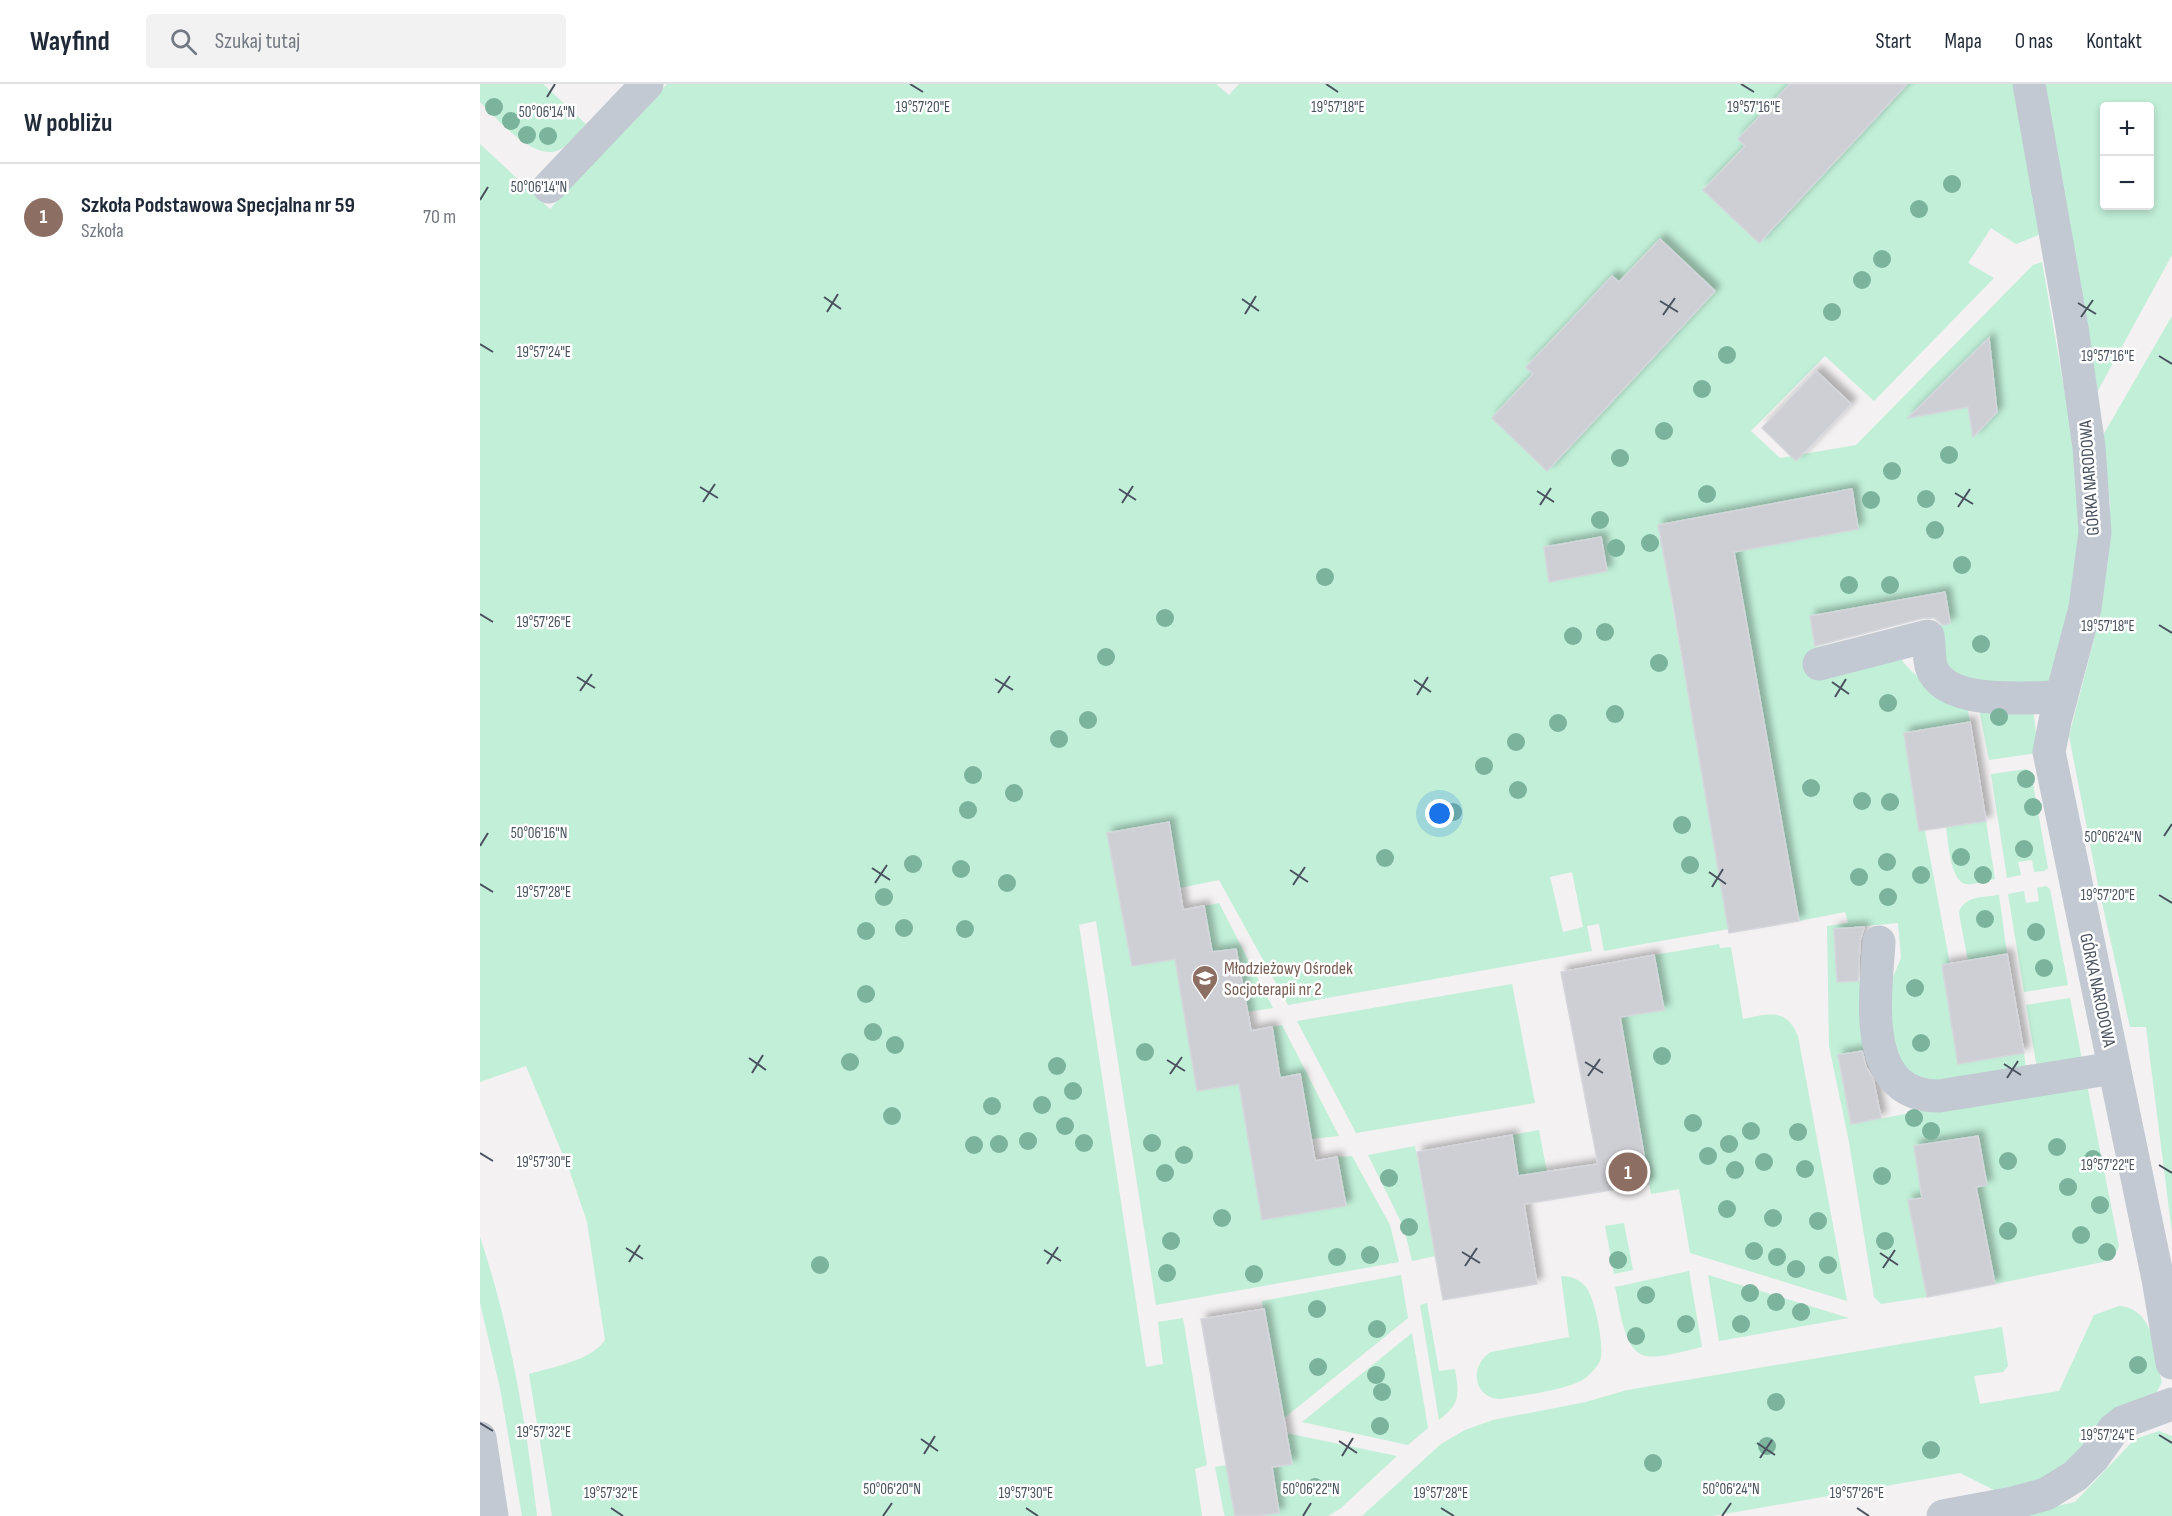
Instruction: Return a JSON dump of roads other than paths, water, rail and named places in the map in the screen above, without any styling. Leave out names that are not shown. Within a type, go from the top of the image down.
[{"type":"street","points":[[549,187],[647,84]]},
{"type":"street","name":"GÓRKA NARODOWA","points":[[2029,84],[2072,328],[2089,447],[2095,532],[2085,608],[2049,752],[2158,1279],[2172,1363]]},
{"type":"street","points":[[1819,664],[1928,636],[1932,670],[1939,679],[1958,690],[1991,697],[2061,697]]},
{"type":"street","points":[[1879,942],[1875,1015],[1877,1037],[1888,1070],[1906,1089],[1922,1095],[1939,1096],[2114,1068]]},
{"type":"street","points":[[1943,1516],[2013,1503],[2046,1494],[2075,1476],[2094,1456],[2114,1429],[2123,1422],[2172,1404]]},
{"type":"street","points":[[480,1438],[492,1516]]},
{"type":"place","name":"Młodzieżowy Ośrodek Socjoterapii nr 2","points":[[1205,1001]]},
{"type":"place","name":"Szkoła Podstawowa Specjalna nr 59","points":[[1628,1172]]}]
